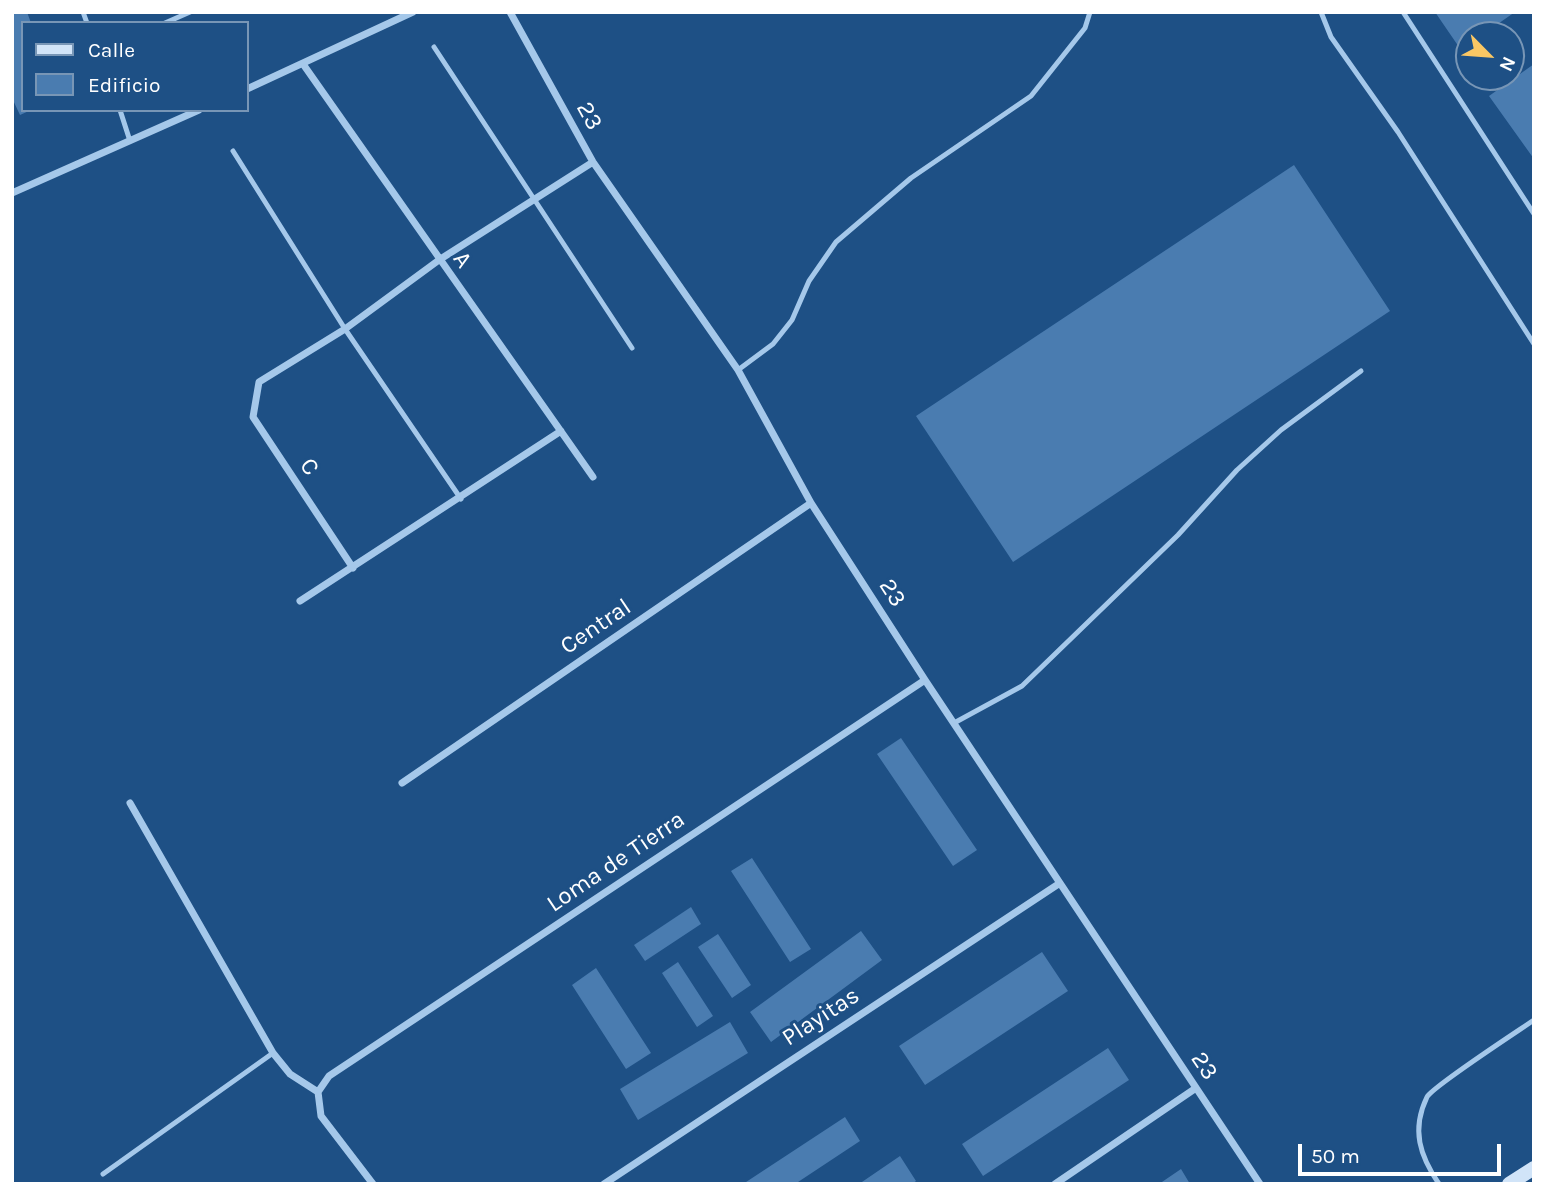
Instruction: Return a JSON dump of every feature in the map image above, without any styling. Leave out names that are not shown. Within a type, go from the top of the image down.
[{"type":"street","points":[[248,89],[412,12]]},
{"type":"street","name":"23","points":[[510,12],[593,162],[738,370],[811,503],[925,680],[1260,1184]]},
{"type":"street","name":"A","points":[[303,64],[593,477]]},
{"type":"street","points":[[12,193],[195,112]]},
{"type":"street","points":[[345,329],[439,260],[593,162]]},
{"type":"street","name":"C","points":[[345,329],[259,382],[253,417],[353,568]]},
{"type":"street","points":[[300,601],[461,499],[561,431]]},
{"type":"street","name":"Central","points":[[402,783],[811,503]]},
{"type":"street","name":"Loma de Tierra","points":[[318,1092],[329,1076],[925,680]]},
{"type":"street","points":[[130,803],[274,1053],[290,1074],[318,1092],[321,1116],[373,1184]]},
{"type":"street","name":"Playitas","points":[[604,1184],[1060,883]]},
{"type":"street","points":[[1055,1184],[1196,1088]]},
{"type":"street","points":[[1509,1184],[1534,1168]]},
{"type":"lane","points":[[170,21],[190,12]]},
{"type":"lane","points":[[738,370],[773,344],[792,320],[808,281],[836,242],[911,178],[1031,96],[1085,28],[1090,12]]},
{"type":"lane","points":[[1321,12],[1331,37],[1398,132],[1534,344]]},
{"type":"lane","points":[[1404,12],[1534,214]]},
{"type":"lane","points":[[434,47],[632,348]]},
{"type":"lane","points":[[121,112],[130,141]]},
{"type":"lane","points":[[233,151],[345,329],[461,499]]},
{"type":"lane","points":[[954,723],[1022,686],[1178,535],[1237,470],[1281,430],[1361,371]]},
{"type":"lane","points":[[1439,1184],[1422,1158],[1419,1124],[1428,1094],[1534,1020]]},
{"type":"lane","points":[[103,1174],[274,1053]]},
{"type":"building","points":[[12,12],[27,12],[30,21],[21,21],[21,112],[27,112],[20,115],[12,98]]},
{"type":"building","points":[[1435,12],[1515,12],[1502,21],[1455,21],[1455,41]]},
{"type":"building","points":[[1534,64],[1534,159],[1489,96],[1496,91],[1525,91],[1525,70]]},
{"type":"building","points":[[1294,165],[1390,311],[1013,562],[916,416]]},
{"type":"building","points":[[901,738],[977,850],[953,866],[877,754]]},
{"type":"building","points":[[752,858],[811,949],[790,962],[731,871]]},
{"type":"building","points":[[691,907],[701,924],[645,961],[634,945]]},
{"type":"building","points":[[861,931],[882,960],[771,1042],[750,1012]]},
{"type":"building","points":[[718,934],[751,985],[732,998],[698,947]]},
{"type":"building","points":[[1042,952],[1068,991],[925,1085],[899,1046]]},
{"type":"building","points":[[678,962],[713,1016],[697,1027],[662,973]]},
{"type":"building","points":[[596,968],[651,1053],[626,1069],[572,985]]},
{"type":"building","points":[[730,1022],[748,1053],[638,1120],[620,1089]]},
{"type":"building","points":[[1108,1048],[1129,1080],[983,1176],[962,1144]]},
{"type":"building","points":[[845,1117],[860,1141],[795,1184],[743,1184]]},
{"type":"building","points":[[900,1156],[916,1181],[912,1184],[859,1184]]},
{"type":"building","points":[[1181,1169],[1190,1184],[1159,1184]]}]
